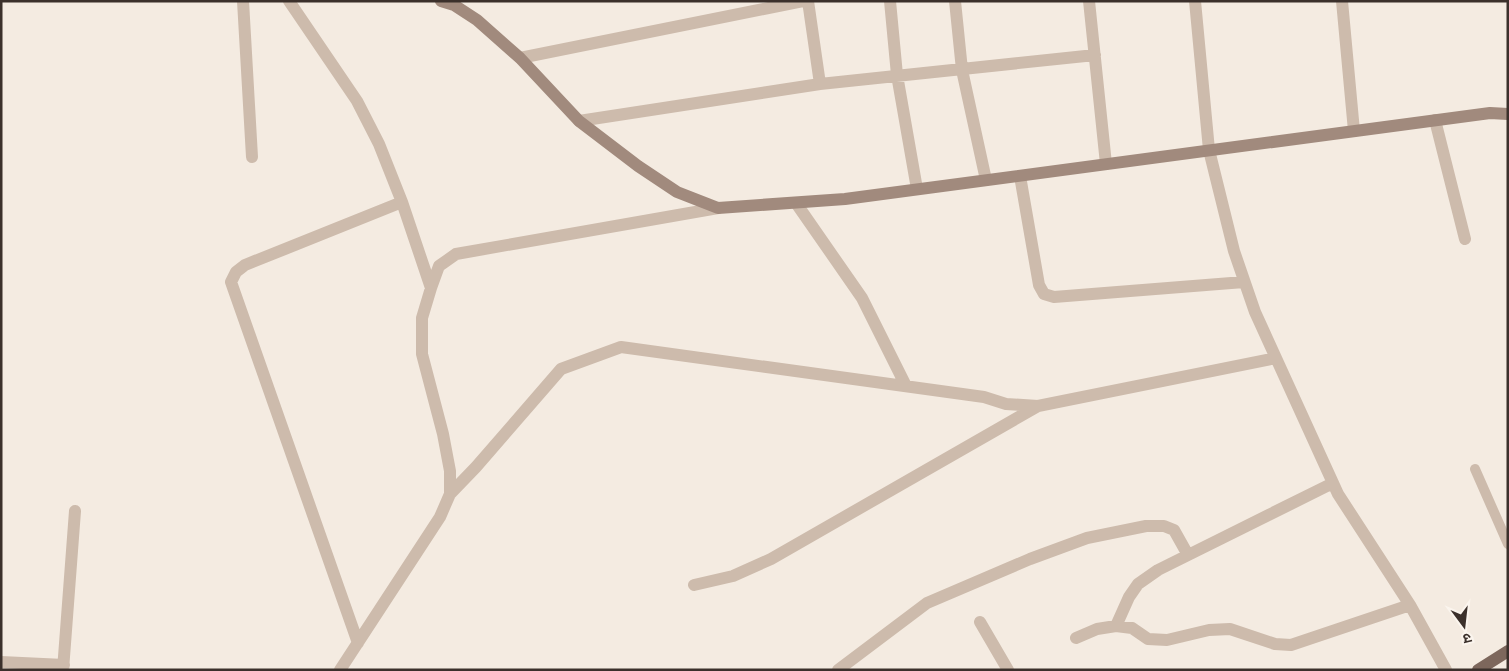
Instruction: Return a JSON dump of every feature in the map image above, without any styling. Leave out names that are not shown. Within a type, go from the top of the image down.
[{"type":"main road","points":[[450,3],[477,20],[520,58],[578,121],[676,192],[718,208],[846,199],[1490,112],[1508,114]]},
{"type":"main road","points":[[1478,670],[1508,651]]},
{"type":"street","points":[[243,1],[252,157]]},
{"type":"street","points":[[288,1],[357,101],[379,144],[402,202],[431,288]]},
{"type":"street","points":[[520,58],[803,1]]},
{"type":"street","points":[[808,1],[820,84]]},
{"type":"street","points":[[890,1],[897,75],[917,189]]},
{"type":"street","points":[[955,1],[962,70],[986,180]]},
{"type":"street","points":[[1090,1],[1106,164]]},
{"type":"street","points":[[1195,1],[1209,150],[1234,251],[1255,312],[1338,494],[1410,605],[1446,670]]},
{"type":"street","points":[[1342,1],[1354,131]]},
{"type":"street","points":[[578,121],[820,84],[1095,55]]},
{"type":"street","points":[[1435,120],[1465,239]]},
{"type":"street","points":[[1020,176],[1039,285],[1044,294],[1054,297],[1244,282]]},
{"type":"street","points":[[358,643],[232,282],[236,272],[245,266],[402,202]]},
{"type":"street","points":[[796,203],[862,298],[906,386]]},
{"type":"street","points":[[450,494],[450,471],[443,434],[422,354],[422,318],[439,266],[456,254],[718,208]]},
{"type":"street","points":[[340,670],[440,517],[450,494],[476,467],[561,369],[621,347],[984,397],[1006,404],[1038,406],[1276,358]]},
{"type":"street","points":[[694,586],[733,576],[771,559],[1038,406]]},
{"type":"street","points":[[1116,626],[1129,597],[1138,584],[1158,570],[1333,483]]},
{"type":"street","points":[[1,662],[64,667],[75,511]]},
{"type":"street","points":[[838,670],[927,603],[1030,559],[1088,538],[1146,526],[1164,526],[1174,530],[1188,555]]},
{"type":"street","points":[[1076,638],[1097,630],[1116,626],[1132,628],[1148,638],[1166,640],[1209,630],[1230,629],[1275,644],[1291,645],[1410,605]]},
{"type":"street","points":[[980,622],[1008,670]]},
{"type":"lane","points":[[1475,469],[1508,544]]}]
